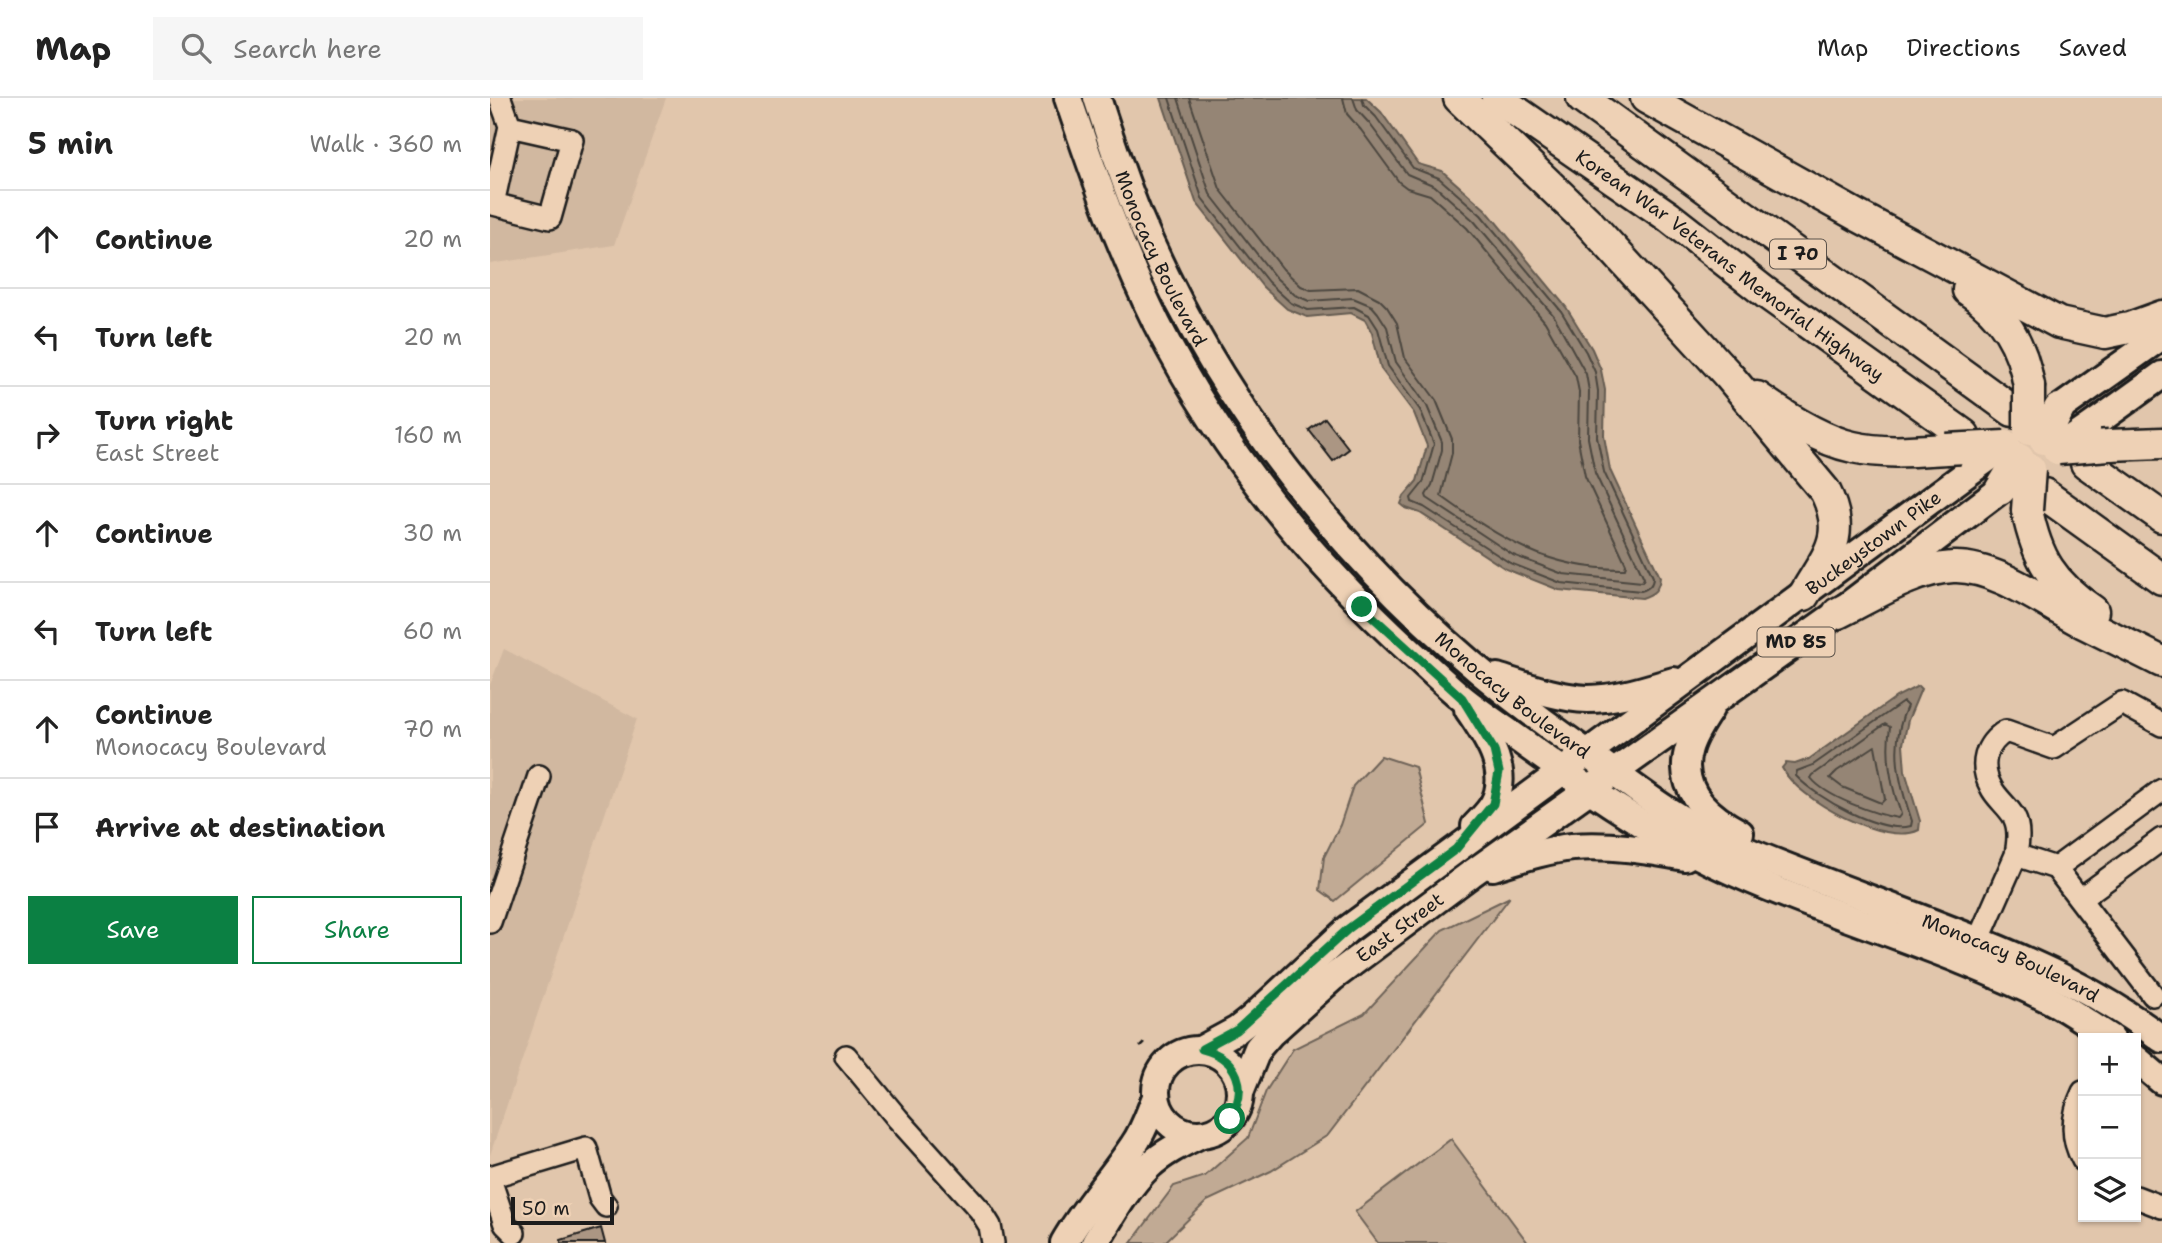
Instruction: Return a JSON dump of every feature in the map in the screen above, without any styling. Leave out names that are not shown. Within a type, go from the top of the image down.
[{"type":"highway","points":[[1459,98],[1589,223],[1729,376],[1825,491],[1835,510],[1837,530],[1804,595]]},
{"type":"highway","name":"Korean War Veterans Memorial Highway","points":[[1497,98],[1669,217],[1955,442]]},
{"type":"highway","name":"I 70","points":[[1582,98],[2030,455],[2162,579]]},
{"type":"highway","points":[[1646,98],[1858,216],[2059,323],[2105,333],[2162,316]]},
{"type":"highway","points":[[1858,216],[1985,301],[2000,316],[2020,349],[2029,386],[2030,455],[2040,557],[2067,593],[2162,660]]},
{"type":"highway","points":[[1729,376],[1769,405],[1811,430],[1852,447],[1892,452],[1955,442],[2030,455]]},
{"type":"highway","points":[[2000,490],[2030,455],[2059,409]]},
{"type":"highway","points":[[1973,469],[2030,455],[2094,446],[2162,443]]},
{"type":"highway","points":[[2094,446],[2162,517]]},
{"type":"highway","points":[[1838,613],[1904,581],[1954,567],[1980,571],[2009,582],[2162,660]]},
{"type":"main road","name":"Monocacy Boulevard","points":[[1068,98],[1098,186],[1130,267],[1158,326],[1206,411],[1275,509],[1320,562],[1362,607],[1462,698],[1589,790],[1652,831],[1761,884],[1987,972],[2051,1000],[2104,1033]]},
{"type":"main road","name":"Monocacy Boulevard","points":[[1097,98],[1139,217],[1210,359],[1251,422],[1302,492],[1342,539],[1388,588],[1481,673],[1668,813],[1719,839],[1978,940],[2065,978],[2132,1016],[2162,1039]]},
{"type":"main road","points":[[2059,409],[2162,336]]},
{"type":"main road","points":[[2094,446],[2162,374]]},
{"type":"main road","name":"Buckeystown Pike","points":[[1587,753],[1973,469]]},
{"type":"main road","name":"Buckeystown Pike","points":[[1589,790],[1838,613],[2000,490]]},
{"type":"main road","points":[[1481,673],[1551,694],[1588,699],[1633,693],[1693,676]]},
{"type":"main road","points":[[1717,697],[1688,749],[1687,779],[1693,796],[1703,808],[1725,825],[1889,906]]},
{"type":"main road","points":[[1456,849],[1493,804],[1499,772],[1494,750],[1462,698]]},
{"type":"main road","name":"East Street","points":[[1202,1049],[1237,1030],[1348,929],[1587,753]]},
{"type":"main road","name":"East Street","points":[[1240,1092],[1258,1048],[1332,978],[1589,790]]},
{"type":"main road","points":[[1471,874],[1531,856],[1570,848],[1608,846],[1641,849],[1714,863]]},
{"type":"main road","points":[[1095,1243],[1119,1204],[1148,1166],[1173,1148],[1222,1127],[1238,1107],[1240,1092],[1237,1075],[1226,1060],[1214,1052],[1202,1049],[1186,1051],[1170,1059],[1160,1072],[1156,1084],[1156,1097],[1162,1115],[1174,1127],[1201,1134]]},
{"type":"main road","points":[[2141,1063],[2162,1081]]},
{"type":"main road","points":[[1064,1243],[1101,1187],[1134,1146],[1156,1097]]},
{"type":"lane","points":[[500,98],[510,126],[493,204],[550,218],[572,140],[510,126]]},
{"type":"lane","points":[[1978,940],[2016,855],[2019,834],[2014,818],[1991,788],[1986,774],[1985,756],[1994,738],[2006,731],[2054,748],[2122,703],[2162,725]]},
{"type":"lane","points":[[490,922],[539,776]]},
{"type":"lane","points":[[2056,868],[2162,790]]},
{"type":"lane","points":[[2080,899],[2162,839]]},
{"type":"lane","points":[[2016,855],[2056,868],[2157,991],[2117,1033]]},
{"type":"lane","points":[[846,1056],[898,1119],[980,1210],[990,1226],[993,1243]]},
{"type":"lane","points":[[2082,1096],[2074,1117],[2073,1133],[2083,1159]]},
{"type":"lane","points":[[514,1233],[506,1224],[490,1178],[586,1148],[600,1198],[606,1206]]},
{"type":"lane","points":[[2141,1199],[2162,1207]]},
{"type":"path","points":[[1140,1047],[1144,1043]]},
{"type":"shaded area","points":[[490,98],[666,98],[614,245],[490,264]]},
{"type":"shaded area","points":[[504,649],[637,719],[490,1155],[490,685]]},
{"type":"shaded area","points":[[1381,756],[1415,767],[1429,824],[1335,901],[1320,890],[1324,857],[1340,825],[1353,786]]},
{"type":"shaded area","points":[[1510,897],[1328,1135],[1271,1171],[1207,1201],[1164,1243],[1131,1243],[1174,1186],[1205,1176],[1248,1138],[1266,1091],[1293,1049],[1364,1014],[1442,930]]},
{"type":"shaded area","points":[[1451,1139],[1528,1243],[1378,1243],[1355,1212]]},
{"type":"water","points":[[1161,98],[1366,98],[1381,112],[1418,164],[1442,171],[1486,210],[1566,307],[1592,349],[1601,370],[1605,390],[1604,436],[1610,470],[1660,577],[1655,591],[1642,598],[1559,590],[1506,569],[1420,513],[1401,504],[1404,496],[1417,481],[1427,446],[1414,413],[1381,369],[1372,333],[1365,320],[1351,313],[1307,317],[1287,309],[1263,287],[1196,202]]},
{"type":"water","points":[[1918,686],[1921,689],[1908,720],[1903,744],[1905,771],[1920,821],[1919,830],[1904,834],[1886,832],[1844,817],[1806,794],[1791,781],[1782,768],[1786,763],[1795,764],[1809,759],[1896,697]]},
{"type":"building","points":[[1325,418],[1349,449],[1333,461],[1309,430]]},
{"type":"building","points":[[601,1228],[605,1243],[561,1243],[561,1240]]},
{"type":"route","points":[[1230,1119],[1238,1107],[1240,1092],[1237,1075],[1226,1060],[1214,1052],[1202,1049],[1237,1030],[1348,929],[1456,849],[1493,804],[1497,789],[1499,772],[1494,750],[1462,698],[1362,607]]}]
